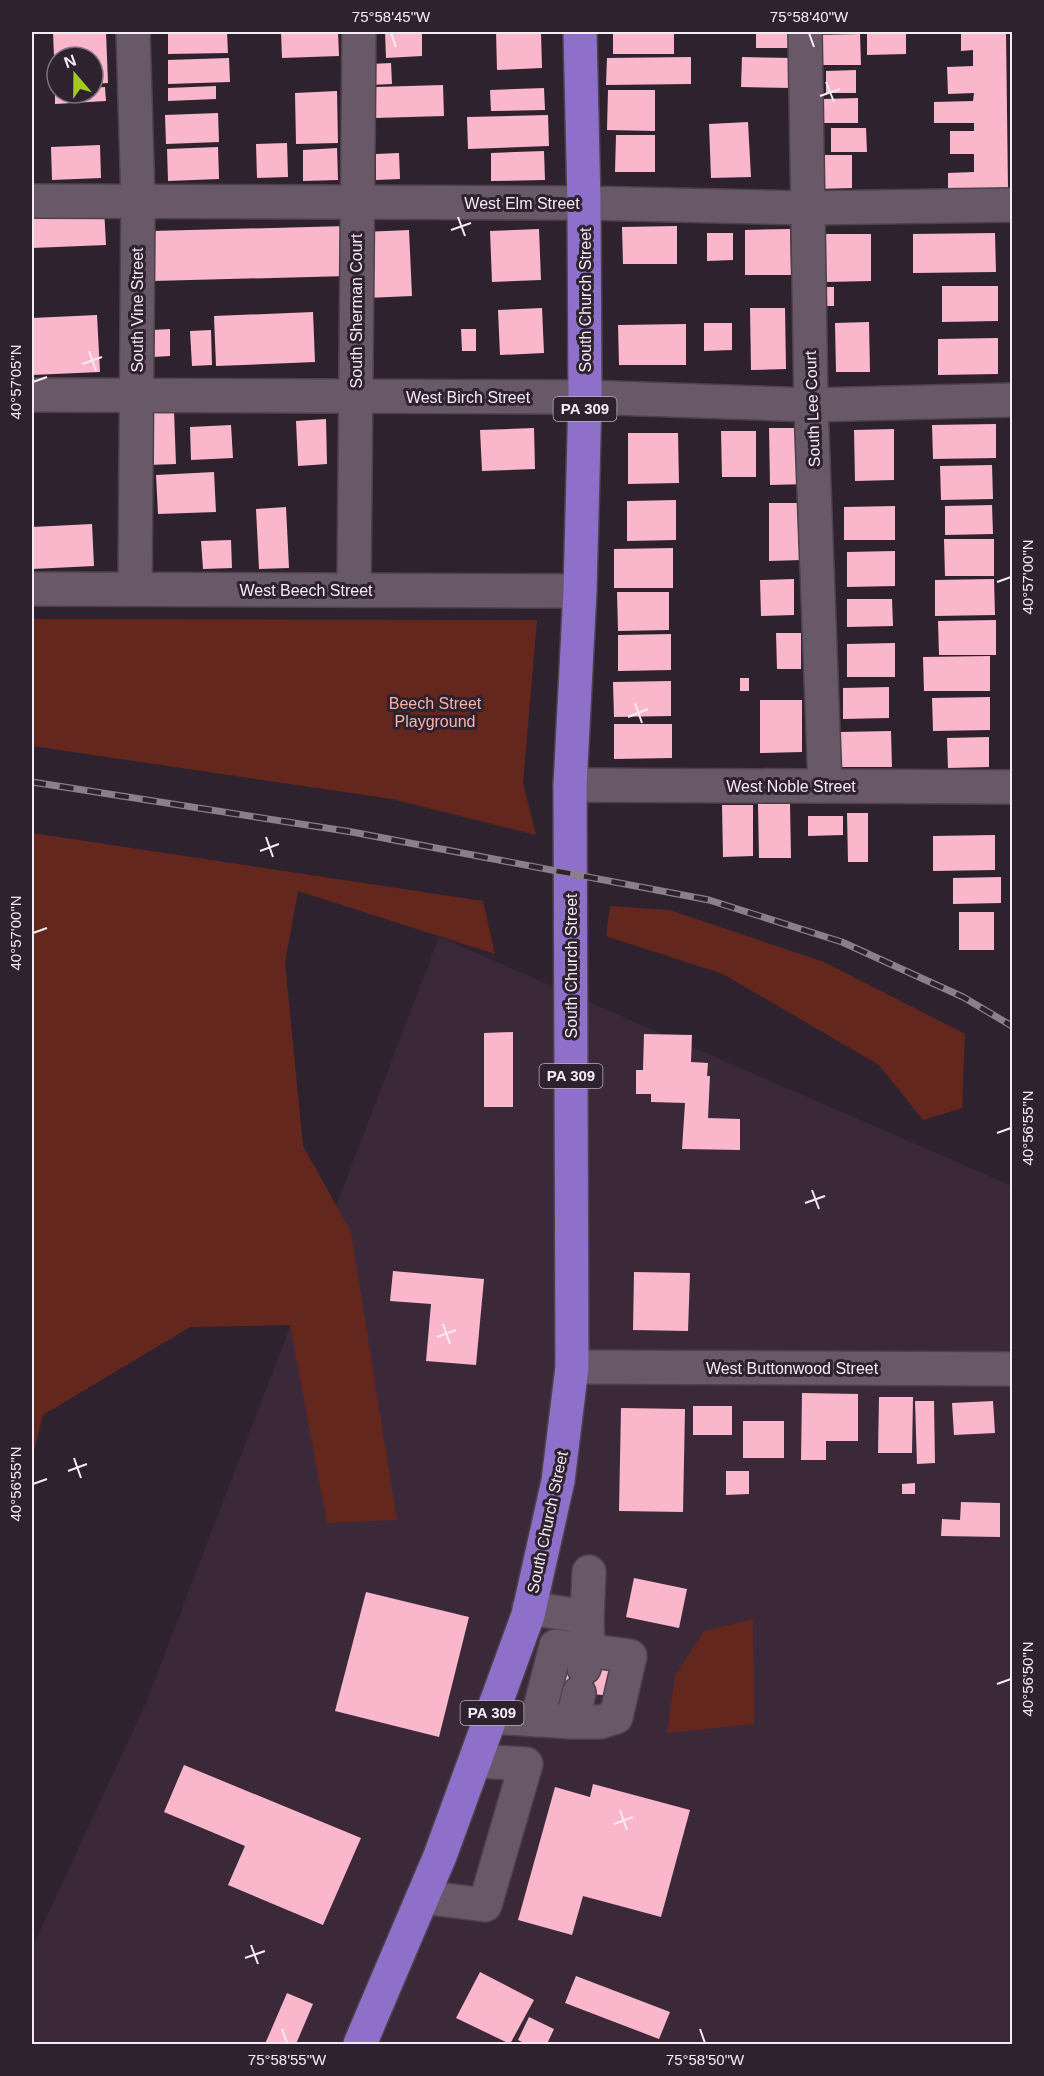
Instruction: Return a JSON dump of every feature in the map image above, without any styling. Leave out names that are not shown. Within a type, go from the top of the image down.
[{"type":"highway","name":"South Church Street","points":[[360,2044],[423,1897],[475,1761],[529,1608],[558,1481],[572,1367],[570,785],[580,591],[585,397],[580,32]]},
{"type":"street","name":"South Vine Street","points":[[133,32],[138,201],[135,589]]},
{"type":"street","name":"South Sherman Court","points":[[354,590],[359,32]]},
{"type":"street","name":"South Lee Court","points":[[805,32],[811,405],[825,786]]},
{"type":"street","name":"West Elm Street","points":[[32,201],[584,203],[807,208],[1012,205]]},
{"type":"street","name":"West Birch Street","points":[[32,395],[585,397],[811,405],[1012,400]]},
{"type":"street","name":"West Beech Street","points":[[32,589],[580,591]]},
{"type":"street","name":"West Noble Street","points":[[570,785],[1012,787]]},
{"type":"street","name":"West Buttonwood Street","points":[[572,1367],[1012,1369]]},
{"type":"street","points":[[491,1717],[537,1720],[580,1683],[590,1572]]},
{"type":"street","points":[[529,1608],[587,1617]]},
{"type":"street","points":[[537,1720],[556,1646],[580,1683]]},
{"type":"street","points":[[423,1897],[485,1905],[526,1764],[475,1761]]},
{"type":"shaded area","points":[[439,937],[1012,1186],[1012,2044],[32,2044],[32,1948],[146,1703]]},
{"type":"green space","name":"Beech Street Playground","points":[[32,619],[537,620],[523,783],[536,835],[392,799],[32,746]]},
{"type":"green space","points":[[32,833],[483,901],[495,954],[298,891],[285,963],[303,1146],[351,1232],[397,1520],[327,1523],[290,1325],[190,1327],[43,1415],[32,1459]]},
{"type":"green space","points":[[610,906],[669,910],[824,962],[965,1034],[962,1108],[923,1120],[879,1065],[723,974],[606,936]]},
{"type":"green space","points":[[753,1619],[754,1724],[667,1733],[675,1676],[704,1631]]},
{"type":"building","points":[[53,32],[106,32],[108,83],[105,83],[105,45],[54,45]]},
{"type":"building","points":[[168,32],[227,32],[228,53],[168,54]]},
{"type":"building","points":[[281,32],[338,32],[339,56],[282,58]]},
{"type":"building","points":[[385,32],[422,32],[422,56],[386,58]]},
{"type":"building","points":[[496,32],[541,32],[542,68],[497,70]]},
{"type":"building","points":[[613,32],[674,32],[674,54],[613,54]]},
{"type":"building","points":[[756,32],[790,32],[790,48],[756,48]]},
{"type":"building","points":[[1006,32],[1008,189],[948,189],[948,173],[974,172],[974,154],[950,154],[950,131],[974,131],[974,123],[934,123],[934,102],[973,101],[974,93],[948,94],[947,67],[973,66],[973,50],[961,51],[961,33]]},
{"type":"building","points":[[860,34],[861,65],[817,65],[816,35]]},
{"type":"building","points":[[867,34],[906,34],[906,54],[867,55]]},
{"type":"building","points":[[691,57],[691,84],[606,85],[607,58]]},
{"type":"building","points":[[742,57],[793,58],[793,88],[741,87]]},
{"type":"building","points":[[229,58],[230,82],[168,84],[168,60]]},
{"type":"building","points":[[391,63],[392,84],[370,85],[370,64]]},
{"type":"building","points":[[856,70],[856,93],[826,93],[826,71]]},
{"type":"building","points":[[443,85],[444,116],[375,118],[375,87]]},
{"type":"building","points":[[216,86],[216,99],[168,101],[168,88]]},
{"type":"building","points":[[544,88],[545,110],[491,111],[490,90]]},
{"type":"building","points":[[608,90],[655,90],[655,131],[607,130]]},
{"type":"building","points":[[337,91],[338,143],[296,144],[295,93]]},
{"type":"building","points":[[858,98],[858,123],[824,123],[824,99]]},
{"type":"building","points":[[218,113],[219,142],[166,144],[165,115]]},
{"type":"building","points":[[548,115],[549,146],[468,149],[467,117]]},
{"type":"building","points":[[748,122],[751,177],[711,178],[709,124]]},
{"type":"building","points":[[831,128],[866,128],[867,152],[831,152]]},
{"type":"building","points":[[616,135],[655,135],[655,172],[615,172]]},
{"type":"building","points":[[287,143],[288,177],[257,178],[256,144]]},
{"type":"building","points":[[100,145],[101,178],[52,180],[51,147]]},
{"type":"building","points":[[218,147],[219,179],[168,181],[167,149]]},
{"type":"building","points":[[337,148],[338,180],[303,181],[303,150]]},
{"type":"building","points":[[544,151],[545,180],[491,181],[491,153]]},
{"type":"building","points":[[399,153],[400,179],[376,180],[376,154]]},
{"type":"building","points":[[817,155],[852,155],[852,188],[817,189]]},
{"type":"building","points":[[104,208],[106,245],[32,248],[32,212]]},
{"type":"building","points":[[347,226],[348,276],[153,281],[152,231]]},
{"type":"building","points":[[677,226],[677,264],[623,264],[622,227]]},
{"type":"building","points":[[539,229],[541,280],[492,282],[490,231]]},
{"type":"building","points":[[790,229],[791,275],[745,275],[745,230]]},
{"type":"building","points":[[409,230],[412,296],[366,298],[363,232]]},
{"type":"building","points":[[707,233],[733,233],[733,260],[707,261]]},
{"type":"building","points":[[995,233],[996,272],[913,273],[913,234]]},
{"type":"building","points":[[825,234],[871,234],[871,281],[826,282]]},
{"type":"building","points":[[942,286],[998,286],[998,321],[942,322]]},
{"type":"building","points":[[817,287],[834,287],[834,306],[817,306]]},
{"type":"building","points":[[542,308],[544,353],[500,355],[498,310]]},
{"type":"building","points":[[750,308],[785,308],[786,369],[751,370]]},
{"type":"building","points":[[313,312],[315,362],[216,366],[214,316]]},
{"type":"building","points":[[97,315],[100,372],[32,375],[32,318]]},
{"type":"building","points":[[869,322],[870,372],[836,372],[835,323]]},
{"type":"building","points":[[704,323],[732,323],[732,350],[704,351]]},
{"type":"building","points":[[686,324],[686,365],[619,365],[618,325]]},
{"type":"building","points":[[170,329],[170,356],[153,357],[153,330]]},
{"type":"building","points":[[461,329],[476,329],[476,351],[462,351]]},
{"type":"building","points":[[211,330],[212,365],[192,366],[190,331]]},
{"type":"building","points":[[998,338],[998,374],[938,375],[938,339]]},
{"type":"building","points":[[174,411],[176,464],[148,465],[146,412]]},
{"type":"building","points":[[326,419],[327,464],[298,466],[296,421]]},
{"type":"building","points":[[996,424],[996,458],[933,459],[932,425]]},
{"type":"building","points":[[231,425],[233,458],[191,460],[190,427]]},
{"type":"building","points":[[534,428],[535,469],[482,471],[480,430]]},
{"type":"building","points":[[769,428],[807,428],[807,484],[770,485]]},
{"type":"building","points":[[894,429],[894,480],[855,481],[854,430]]},
{"type":"building","points":[[721,431],[756,431],[756,477],[722,477]]},
{"type":"building","points":[[628,433],[678,433],[679,483],[628,484]]},
{"type":"building","points":[[992,465],[993,499],[941,500],[940,466]]},
{"type":"building","points":[[214,472],[216,512],[158,514],[156,475]]},
{"type":"building","points":[[676,500],[676,540],[627,541],[627,501]]},
{"type":"building","points":[[769,503],[802,503],[802,560],[769,561]]},
{"type":"building","points":[[992,505],[993,534],[945,535],[945,506]]},
{"type":"building","points":[[895,506],[895,540],[844,540],[844,507]]},
{"type":"building","points":[[286,507],[289,568],[259,569],[256,509]]},
{"type":"building","points":[[92,524],[94,566],[32,569],[32,527]]},
{"type":"building","points":[[944,539],[994,539],[994,576],[945,576]]},
{"type":"building","points":[[231,540],[232,568],[203,569],[201,541]]},
{"type":"building","points":[[673,548],[673,588],[614,588],[614,549]]},
{"type":"building","points":[[895,551],[895,586],[847,587],[847,552]]},
{"type":"building","points":[[794,579],[794,615],[761,616],[760,580]]},
{"type":"building","points":[[994,579],[995,615],[935,616],[935,580]]},
{"type":"building","points":[[617,592],[669,592],[669,630],[618,631]]},
{"type":"building","points":[[847,599],[892,599],[893,626],[847,627]]},
{"type":"building","points":[[996,620],[996,655],[939,655],[938,621]]},
{"type":"building","points":[[776,633],[801,633],[801,669],[777,669]]},
{"type":"building","points":[[671,634],[671,670],[618,671],[618,635]]},
{"type":"building","points":[[895,643],[895,677],[847,677],[847,644]]},
{"type":"building","points":[[990,656],[990,691],[924,691],[923,657]]},
{"type":"building","points":[[740,678],[749,678],[749,691],[740,691]]},
{"type":"building","points":[[671,681],[671,716],[614,717],[613,682]]},
{"type":"building","points":[[889,687],[889,718],[843,719],[843,688]]},
{"type":"building","points":[[990,697],[990,730],[933,731],[932,698]]},
{"type":"building","points":[[760,700],[802,700],[802,752],[760,753]]},
{"type":"building","points":[[614,724],[672,724],[672,758],[614,759]]},
{"type":"building","points":[[891,731],[892,767],[841,767],[840,732]]},
{"type":"building","points":[[989,737],[989,767],[948,768],[947,738]]},
{"type":"building","points":[[758,804],[790,804],[791,858],[759,858]]},
{"type":"building","points":[[722,805],[753,805],[753,856],[723,857]]},
{"type":"building","points":[[847,813],[868,813],[868,862],[848,862]]},
{"type":"building","points":[[808,816],[843,816],[843,835],[808,836]]},
{"type":"building","points":[[995,835],[995,870],[933,871],[933,836]]},
{"type":"building","points":[[1001,877],[1001,903],[953,904],[953,878]]},
{"type":"building","points":[[959,912],[994,912],[994,950],[959,950]]},
{"type":"building","points":[[513,1032],[513,1107],[484,1107],[484,1033]]},
{"type":"building","points":[[644,1034],[692,1035],[691,1062],[708,1063],[707,1076],[710,1076],[708,1118],[740,1119],[740,1150],[682,1149],[685,1103],[651,1102],[651,1094],[636,1094],[636,1070],[643,1070]]},
{"type":"building","points":[[393,1271],[484,1279],[476,1365],[426,1361],[431,1304],[390,1301]]},
{"type":"building","points":[[634,1272],[690,1273],[688,1331],[633,1330]]},
{"type":"building","points":[[802,1393],[858,1394],[858,1441],[826,1441],[826,1460],[801,1460]]},
{"type":"building","points":[[879,1397],[913,1397],[912,1453],[878,1453]]},
{"type":"building","points":[[915,1401],[934,1401],[935,1463],[917,1464]]},
{"type":"building","points":[[993,1401],[995,1433],[954,1435],[952,1403]]},
{"type":"building","points":[[693,1406],[732,1406],[732,1435],[693,1435]]},
{"type":"building","points":[[621,1408],[685,1409],[683,1512],[619,1511]]},
{"type":"building","points":[[743,1421],[784,1421],[784,1458],[743,1458]]},
{"type":"building","points":[[726,1471],[749,1471],[749,1494],[726,1495]]},
{"type":"building","points":[[915,1483],[915,1494],[902,1494],[902,1484]]},
{"type":"building","points":[[961,1502],[1000,1503],[1000,1537],[941,1536],[942,1519],[960,1520]]},
{"type":"building","points":[[634,1578],[687,1589],[679,1628],[626,1617]]},
{"type":"building","points":[[366,1592],[469,1617],[439,1737],[335,1711]]},
{"type":"building","points":[[554,1664],[613,1671],[610,1696],[551,1689]]},
{"type":"building","points":[[184,1765],[361,1838],[323,1925],[228,1885],[245,1846],[164,1812]]},
{"type":"building","points":[[593,1784],[690,1810],[661,1917],[583,1896],[572,1935],[518,1920],[555,1787],[590,1797]]},
{"type":"building","points":[[480,1972],[534,2000],[510,2044],[456,2018]]},
{"type":"building","points":[[576,1976],[670,2012],[659,2039],[565,2003]]},
{"type":"building","points":[[287,1993],[313,2004],[296,2044],[265,2044]]},
{"type":"building","points":[[529,2017],[554,2029],[547,2044],[526,2044],[518,2040]]},
{"type":"railway","points":[[32,782],[352,832],[709,900],[842,942],[963,997],[1012,1026]]}]
